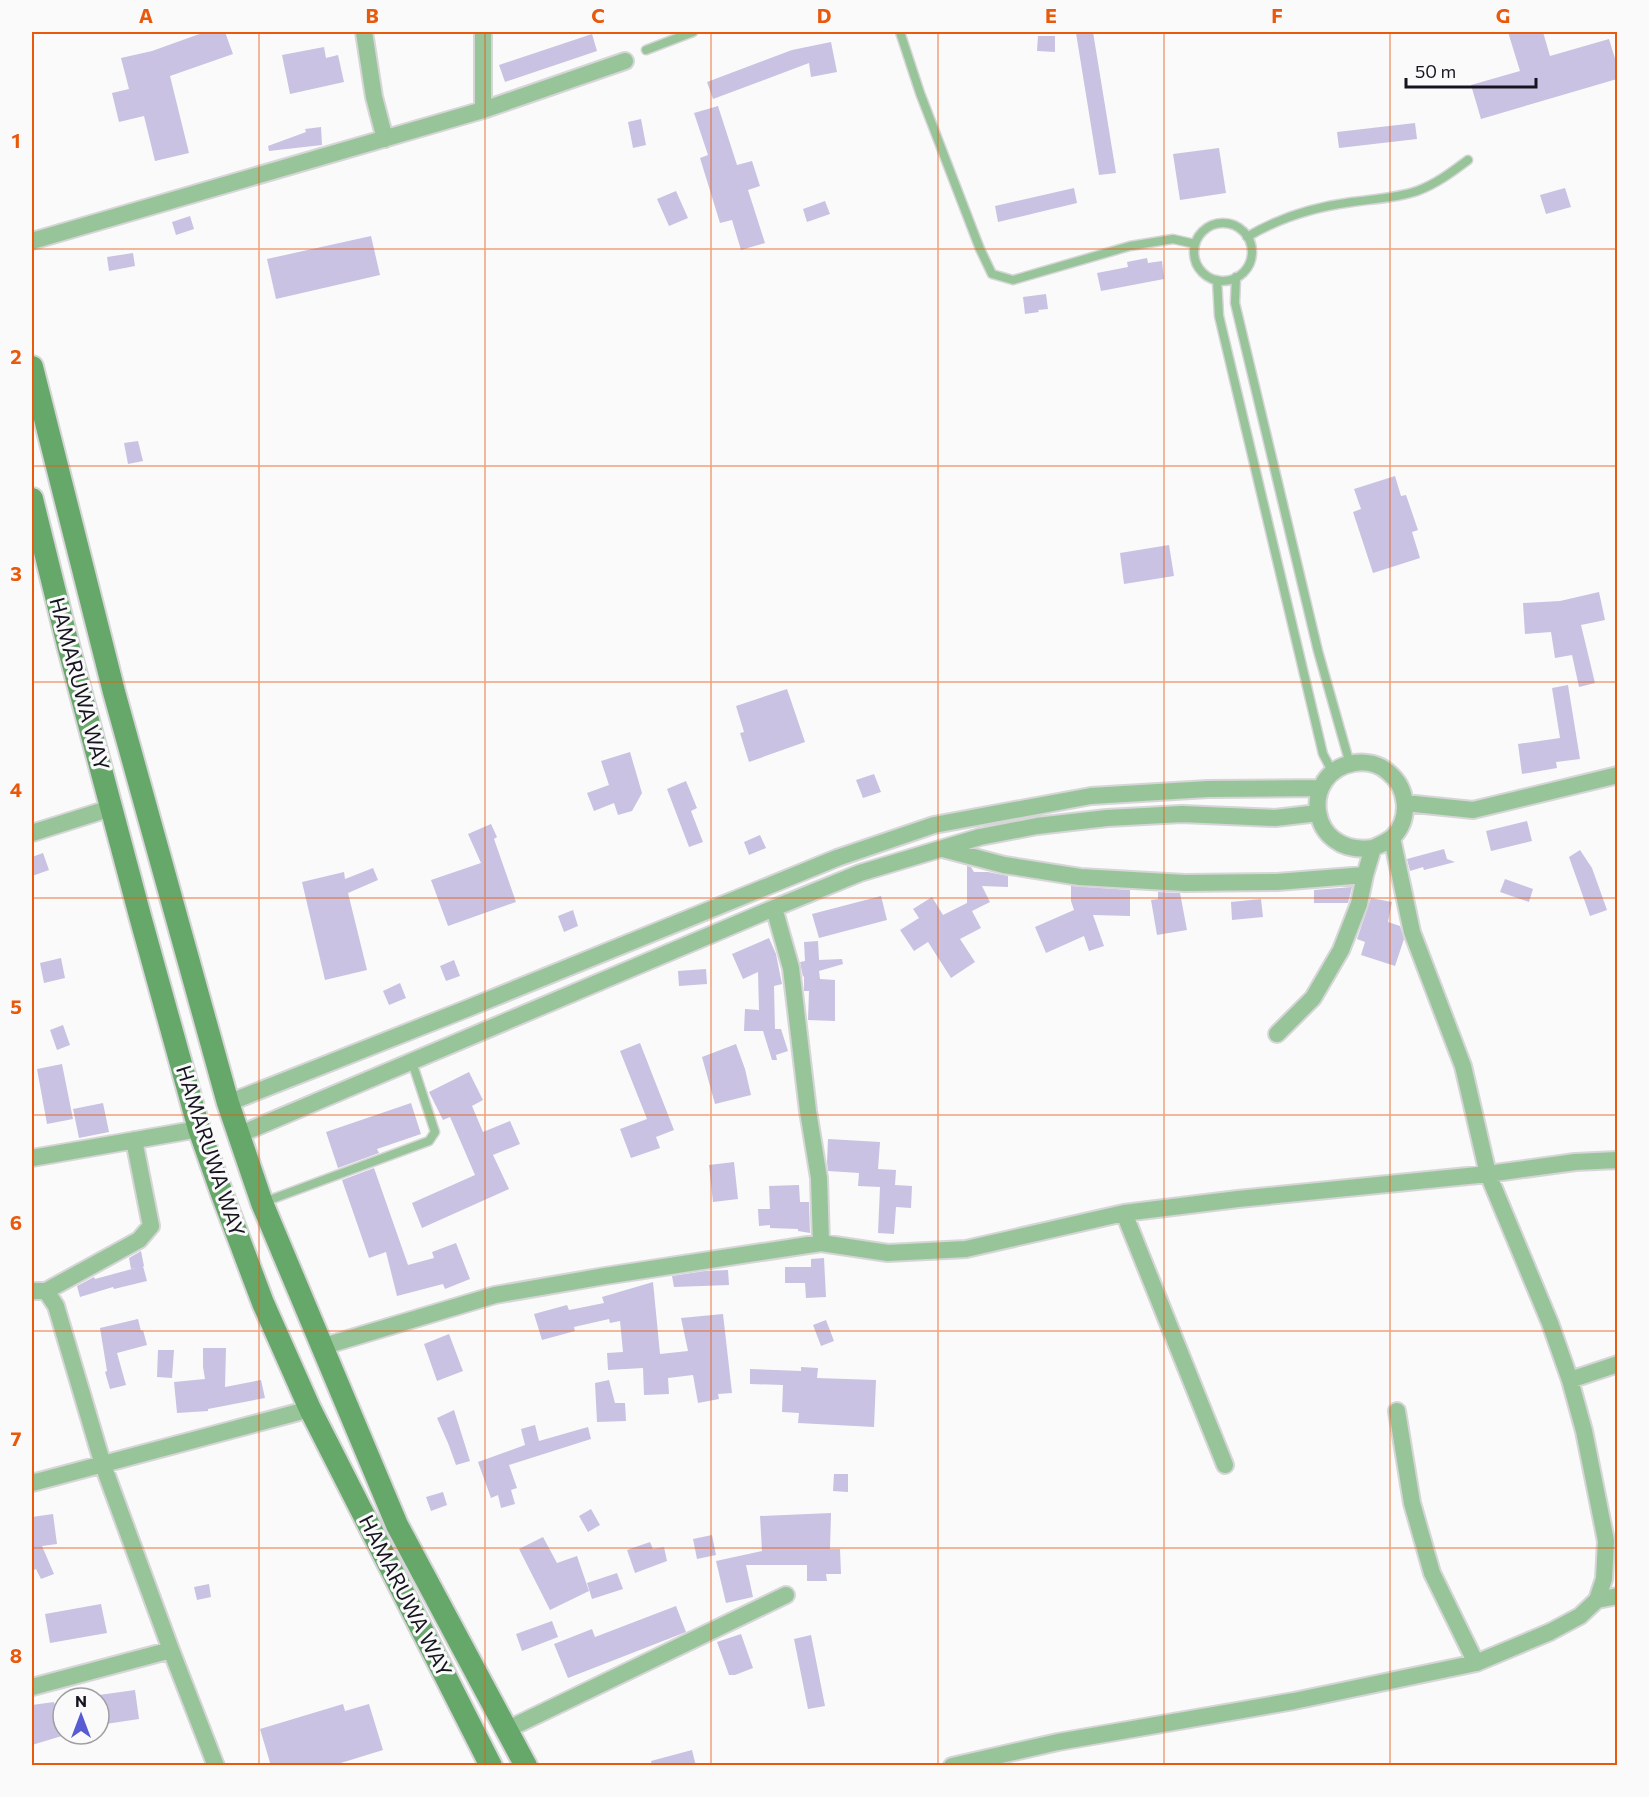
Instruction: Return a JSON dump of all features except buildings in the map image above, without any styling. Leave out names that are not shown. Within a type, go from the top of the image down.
[{"type":"main road","points":[[32,367],[114,692],[228,1103],[262,1203],[397,1525],[526,1766]]},
{"type":"main road","name":"HAMARUWA WAY","points":[[32,499],[111,808],[199,1128],[222,1194],[263,1303],[310,1409],[491,1766]]},
{"type":"street","points":[[364,32],[374,97],[385,139]]},
{"type":"street","points":[[483,32],[483,110]]},
{"type":"street","points":[[32,241],[483,110],[625,61]]},
{"type":"street","points":[[1369,763],[1387,770],[1400,784],[1405,803],[1402,822],[1392,838],[1373,848],[1352,849],[1333,840],[1326,832],[1318,813],[1318,796],[1321,788],[1333,773],[1350,764],[1369,763]]},
{"type":"street","points":[[1405,803],[1473,810],[1617,775]]},
{"type":"street","points":[[228,1103],[477,1005],[837,858],[934,825],[1091,796],[1208,789],[1321,788]]},
{"type":"street","points":[[32,833],[111,808]]},
{"type":"street","points":[[238,1135],[860,873],[980,837],[1037,826],[1107,818],[1182,814],[1275,818],[1318,813]]},
{"type":"street","points":[[952,1766],[1058,1742],[1294,1701],[1476,1663],[1550,1632],[1580,1616],[1597,1600],[1604,1579],[1606,1541],[1584,1431],[1570,1380],[1550,1323],[1488,1174],[1463,1066],[1412,932],[1392,838]]},
{"type":"street","points":[[1277,1034],[1313,998],[1341,950],[1359,904],[1373,848]]},
{"type":"street","points":[[942,849],[1004,865],[1080,877],[1185,883],[1277,882],[1365,875]]},
{"type":"street","points":[[774,908],[791,968],[808,1112],[819,1178],[821,1243]]},
{"type":"street","points":[[32,1158],[199,1128]]},
{"type":"street","points":[[134,1140],[150,1226],[139,1240],[39,1291],[56,1306],[103,1465],[216,1766]]},
{"type":"street","points":[[321,1347],[495,1295],[821,1243],[888,1253],[966,1249],[1124,1213],[1488,1174],[1575,1162],[1617,1160]]},
{"type":"street","points":[[1124,1213],[1225,1465]]},
{"type":"street","points":[[1570,1380],[1617,1364]]},
{"type":"street","points":[[32,1484],[310,1409]]},
{"type":"street","points":[[1397,1411],[1412,1503],[1432,1573],[1476,1663]]},
{"type":"street","points":[[508,1729],[786,1595]]},
{"type":"street","points":[[1597,1600],[1617,1596]]},
{"type":"street","points":[[32,1687],[171,1650]]},
{"type":"lane","points":[[646,50],[693,32]]},
{"type":"lane","points":[[900,32],[980,249],[992,274],[1013,280],[1130,246],[1173,239],[1195,244]]},
{"type":"lane","points":[[1247,237],[1292,214],[1349,202],[1416,192],[1444,178],[1468,159]]},
{"type":"lane","points":[[1223,223],[1241,229],[1247,237],[1252,255],[1244,272],[1236,277],[1217,280],[1201,271],[1196,263],[1195,244],[1205,229],[1223,223]]},
{"type":"lane","points":[[1236,277],[1235,303],[1318,651],[1350,764]]},
{"type":"lane","points":[[1217,280],[1219,316],[1323,754],[1333,773]]},
{"type":"lane","points":[[262,1203],[429,1141],[435,1132],[412,1062]]}]
